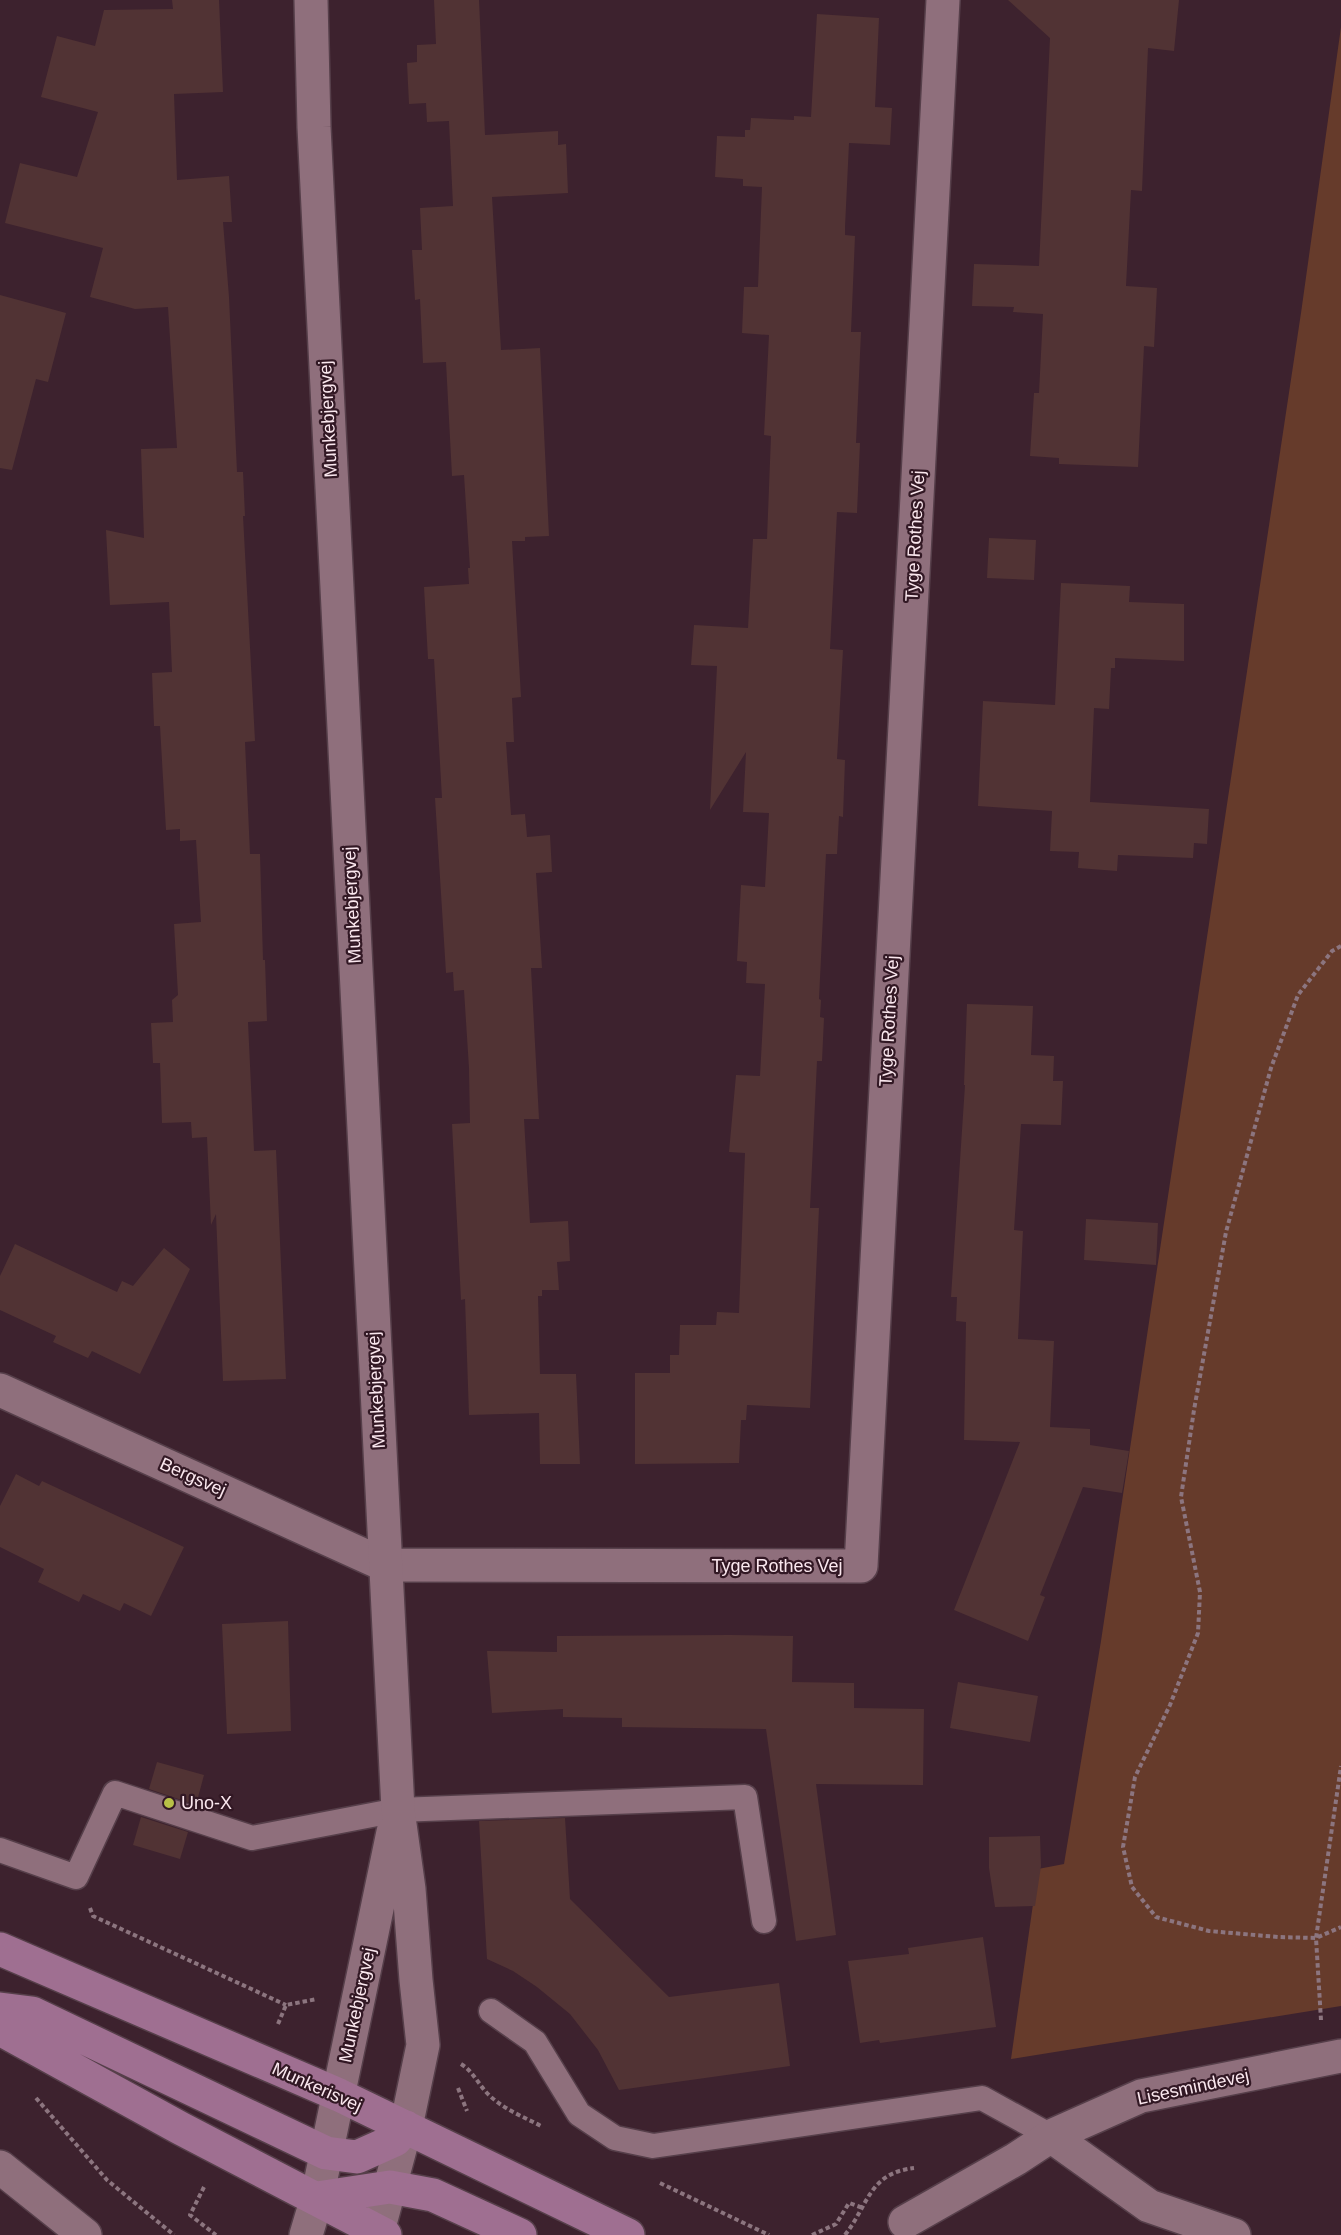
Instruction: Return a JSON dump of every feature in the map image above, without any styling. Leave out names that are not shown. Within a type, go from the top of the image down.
[{"type":"main road","name":"Munkerisvej","points":[[0,1949],[339,2095],[628,2235]]},
{"type":"main road","points":[[0,2009],[32,2013],[326,2153],[357,2157],[395,2140],[406,2127]]},
{"type":"main road","points":[[0,2029],[380,2234]]},
{"type":"main road","points":[[317,2198],[390,2187],[433,2194],[520,2235]]},
{"type":"street","name":"Munkebjergvej","points":[[311,0],[314,127],[398,1810],[410,1889],[423,2045],[380,2234]]},
{"type":"street","name":"Tyge Rothes Vej","points":[[385,1565],[861,1566],[943,0]]},
{"type":"street","name":"Bergsvej","points":[[0,1390],[385,1565]]},
{"type":"street","name":"Munkebjergvej","points":[[306,2235],[317,2198],[398,1810]]},
{"type":"street","name":"Lisesmindevej","points":[[905,2222],[1016,2159],[1051,2136],[1141,2096],[1332,2058]]},
{"type":"street","points":[[1051,2136],[1149,2206],[1234,2235]]},
{"type":"street","points":[[0,2167],[85,2235]]},
{"type":"lane","points":[[0,1850],[76,1877],[115,1793],[252,1838],[398,1810],[745,1797],[764,1921]]},
{"type":"lane","points":[[491,2011],[535,2042],[579,2114],[615,2138],[653,2146],[982,2098],[1051,2136]]},
{"type":"path","points":[[1341,946],[1332,951],[1298,995],[1270,1068],[1227,1232],[1194,1410],[1181,1497],[1200,1592],[1198,1633],[1170,1705],[1135,1777],[1123,1847],[1132,1887],[1156,1917],[1209,1930],[1278,1937],[1316,1938],[1341,1927]]},
{"type":"path","points":[[1332,2058],[1316,1938],[1341,1766]]},
{"type":"path","points":[[76,1877],[93,1916],[286,2005]]},
{"type":"path","points":[[31,2092],[108,2180],[174,2235]]},
{"type":"path","points":[[655,2181],[769,2235]]},
{"type":"path","points":[[812,2235],[836,2224],[849,2203],[905,2222]]},
{"type":"shaded area","points":[[1341,27],[1341,2006],[1011,2059],[1038,1869],[1064,1864],[1101,1641],[1301,313]]},
{"type":"building","points":[[172,0],[219,0],[223,92],[174,94],[177,180],[229,176],[232,222],[223,222],[237,472],[243,472],[245,516],[243,516],[255,741],[245,742],[250,854],[260,854],[267,1021],[248,1022],[254,1151],[276,1150],[286,1379],[223,1381],[216,1214],[211,1225],[207,1137],[192,1138],[191,1122],[162,1123],[160,1063],[153,1063],[151,1023],[173,1022],[172,1000],[178,995],[174,924],[201,922],[196,840],[180,841],[180,829],[166,830],[160,726],[154,726],[152,673],[172,672],[169,602],[110,605],[106,530],[144,538],[141,449],[177,448],[168,307],[135,309],[90,297],[103,248],[5,223],[20,163],[77,177],[98,112],[41,97],[57,36],[95,46],[104,10],[173,9]]},
{"type":"building","points":[[434,0],[479,0],[485,135],[558,131],[558,145],[566,144],[568,193],[492,197],[501,350],[540,348],[549,536],[525,537],[525,541],[512,541],[521,697],[512,698],[514,742],[506,742],[511,815],[525,814],[527,837],[550,835],[552,872],[536,873],[542,968],[531,968],[539,1119],[524,1119],[530,1223],[568,1221],[570,1261],[557,1262],[559,1290],[542,1290],[542,1296],[538,1296],[540,1374],[576,1374],[580,1464],[540,1464],[539,1413],[469,1415],[465,1299],[461,1300],[452,1124],[470,1123],[469,1068],[464,990],[454,991],[453,972],[446,973],[435,798],[442,798],[434,659],[428,659],[424,587],[469,584],[468,568],[470,568],[464,475],[452,476],[446,362],[423,363],[420,299],[415,300],[412,250],[422,250],[420,208],[453,206],[449,121],[427,122],[426,103],[409,104],[407,63],[417,62],[417,45],[436,44]]},
{"type":"building","points":[[1008,0],[1179,0],[1174,51],[1148,48],[1142,191],[1131,190],[1126,286],[1157,288],[1154,347],[1144,346],[1138,467],[1059,464],[1059,458],[1030,456],[1034,393],[1039,393],[1043,314],[1013,312],[1014,307],[972,306],[974,264],[1039,266],[1050,38]]},
{"type":"building","points":[[817,14],[879,18],[875,107],[892,108],[890,145],[849,143],[845,235],[855,236],[851,332],[861,332],[856,443],[860,443],[857,513],[837,512],[830,649],[843,650],[837,759],[845,760],[843,817],[839,816],[837,854],[826,854],[819,999],[821,1000],[820,1017],[824,1018],[822,1061],[817,1061],[810,1208],[819,1208],[810,1408],[747,1405],[746,1420],[741,1420],[739,1463],[635,1464],[635,1373],[670,1373],[670,1355],[679,1355],[680,1325],[716,1325],[717,1312],[739,1313],[745,1153],[729,1152],[736,1075],[760,1076],[765,984],[746,983],[747,962],[737,961],[741,885],[765,887],[769,813],[743,812],[746,752],[710,810],[717,666],[691,665],[694,625],[748,628],[753,539],[767,539],[771,436],[764,435],[769,335],[742,333],[744,287],[758,287],[762,187],[743,186],[743,179],[715,177],[717,136],[745,137],[745,130],[750,130],[751,118],[794,120],[794,116],[811,117]]},
{"type":"building","points":[[0,295],[66,313],[48,382],[36,379],[12,470],[0,468]]},
{"type":"building","points":[[989,538],[1036,540],[1034,580],[987,578]]},
{"type":"building","points":[[1061,583],[1130,586],[1129,602],[1184,604],[1184,661],[1115,658],[1115,668],[1111,668],[1109,709],[1094,708],[1090,802],[1209,809],[1207,844],[1194,843],[1193,858],[1118,855],[1117,871],[1078,868],[1079,852],[1050,851],[1052,811],[978,806],[983,701],[1055,705]]},
{"type":"building","points":[[967,1004],[1033,1006],[1031,1055],[1054,1056],[1053,1081],[1063,1081],[1061,1125],[1021,1124],[1014,1230],[1023,1231],[1018,1339],[1054,1341],[1050,1427],[1090,1429],[1090,1445],[1129,1451],[1122,1493],[1083,1487],[1040,1595],[1045,1597],[1028,1641],[954,1610],[1020,1442],[964,1440],[966,1322],[956,1321],[957,1297],[951,1297],[965,1085]]},
{"type":"building","points":[[1086,1219],[1158,1223],[1156,1265],[1084,1260]]},
{"type":"building","points":[[15,1244],[117,1292],[122,1281],[133,1286],[164,1248],[190,1269],[140,1374],[92,1351],[88,1358],[53,1342],[56,1336],[0,1310],[0,1276]]},
{"type":"building","points":[[16,1474],[39,1486],[42,1481],[184,1547],[151,1616],[124,1603],[120,1611],[83,1594],[79,1602],[38,1582],[44,1569],[0,1547],[0,1506]]},
{"type":"building","points":[[288,1621],[291,1731],[227,1734],[222,1624]]},
{"type":"building","points":[[557,1636],[793,1636],[792,1682],[854,1683],[854,1708],[924,1709],[923,1785],[816,1784],[836,1935],[796,1941],[766,1729],[622,1727],[622,1718],[563,1717],[563,1709],[492,1713],[487,1651],[557,1652]]},
{"type":"building","points":[[958,1682],[1038,1696],[1030,1742],[950,1728]]},
{"type":"building","points":[[157,1762],[204,1775],[196,1805],[149,1789]]},
{"type":"building","points":[[141,1817],[188,1832],[180,1859],[133,1845]]},
{"type":"building","points":[[565,1818],[570,1899],[669,1997],[779,1983],[790,2066],[619,2090],[598,2050],[570,2014],[513,1971],[487,1959],[479,1821]]},
{"type":"building","points":[[1040,1836],[1041,1866],[1035,1906],[995,1907],[989,1868],[989,1837]]},
{"type":"building","points":[[983,1937],[996,2027],[880,2043],[879,2040],[860,2043],[848,1961],[909,1954],[908,1948]]},
{"type":"place","name":"Uno-X","points":[[169,1803]]}]
